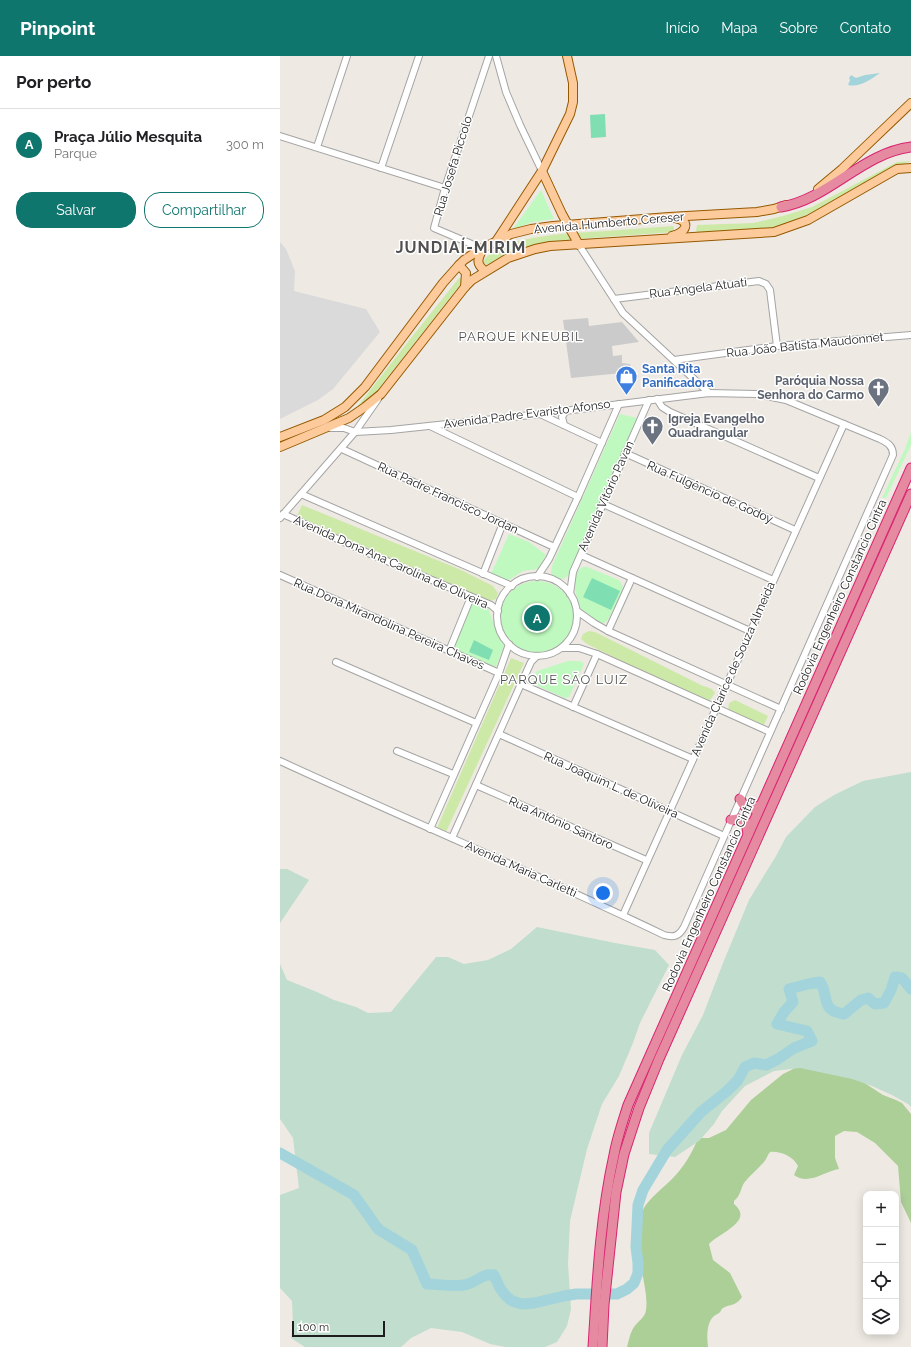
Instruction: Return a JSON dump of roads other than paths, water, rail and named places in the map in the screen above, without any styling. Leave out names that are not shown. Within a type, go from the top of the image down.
[{"type":"highway","points":[[781,207],[799,203],[886,153],[900,148],[911,147]]},
{"type":"highway","name":"Rodovia Engenheiro Constancio Cintra","points":[[602,1347],[597,1280],[605,1202],[614,1154],[628,1105],[911,468]]},
{"type":"highway","name":"Rodovia Engenheiro Constancio Cintra","points":[[593,1347],[600,1305],[607,1281],[616,1192],[624,1154],[639,1108],[659,1059],[911,494]]},
{"type":"highway","points":[[905,508],[911,500]]},
{"type":"highway","points":[[740,799],[747,809],[752,809],[761,805]]},
{"type":"highway","points":[[731,820],[738,819],[746,822],[748,836]]},
{"type":"main road","points":[[497,240],[542,171],[570,114],[573,102],[573,83],[567,56]]},
{"type":"main road","name":"Avenida Humberto Cereser","points":[[280,437],[324,420],[345,407],[365,387],[443,283],[459,265],[464,260],[497,240],[511,234],[531,229],[669,217],[757,212],[781,207],[807,195],[827,183],[911,103]]},
{"type":"main road","name":"Avenida Humberto Cereser","points":[[280,447],[349,418],[365,407],[381,394],[465,287],[484,271],[519,253],[550,246],[774,232],[808,220],[897,169],[911,168]]},
{"type":"main road","points":[[542,171],[558,207],[578,244]]},
{"type":"main road","points":[[658,239],[684,231],[684,222],[682,219],[669,217]]},
{"type":"main road","points":[[481,249],[478,262],[479,267],[484,271]]},
{"type":"main road","points":[[459,265],[466,273],[465,287]]},
{"type":"street","points":[[317,147],[347,56]]},
{"type":"street","points":[[381,168],[419,56]]},
{"type":"street","name":"Rua Josefa Piccolo","points":[[481,249],[434,228],[445,188],[488,56]]},
{"type":"street","points":[[496,56],[506,92],[542,171]]},
{"type":"street","points":[[280,136],[445,188]]},
{"type":"street","points":[[578,244],[623,313],[709,393]]},
{"type":"street","name":"Rua Angela Atuati","points":[[614,299],[759,281],[766,284],[770,290],[777,346]]},
{"type":"street","name":"Rua João Batista Maudonnet","points":[[674,360],[777,346],[911,335]]},
{"type":"street","name":"Avenida Padre Evaristo Afonso","points":[[325,428],[339,427],[355,432],[391,430],[540,414],[709,393],[756,394],[786,400],[887,443],[893,450],[892,459],[781,709]]},
{"type":"street","points":[[282,516],[342,449],[381,394]]},
{"type":"street","points":[[657,399],[662,407],[670,412],[819,478]]},
{"type":"street","name":"Avenida Vitório Pavan","points":[[570,594],[574,572],[580,555],[649,400]]},
{"type":"street","name":"Avenida Vitório Pavan","points":[[537,577],[545,566],[578,497],[619,404]]},
{"type":"street","points":[[564,425],[562,417],[566,410]]},
{"type":"street","points":[[540,414],[602,443]]},
{"type":"street","name":"Avenida Clarice de Souza Almeida","points":[[623,915],[646,860],[844,424]]},
{"type":"street","points":[[430,426],[578,497]]},
{"type":"street","name":"Rua Padre Francisco Jordan","points":[[342,449],[554,547]]},
{"type":"street","name":"Rua Fulgêncio de Godoy","points":[[625,453],[795,530]]},
{"type":"street","points":[[301,494],[512,586]]},
{"type":"street","points":[[603,504],[773,580]]},
{"type":"street","name":"Avenida Dona Ana Carolina de Oliveira","points":[[282,516],[491,605],[498,611]]},
{"type":"street","points":[[483,574],[503,523]]},
{"type":"street","points":[[580,555],[750,631]]},
{"type":"street","name":"Rua Dona Mirandolina Pereira Chaves","points":[[280,574],[499,673]]},
{"type":"street","points":[[537,577],[555,581],[563,586],[573,599],[577,611],[576,627],[568,642],[562,648],[550,654],[537,656],[521,652],[509,644],[502,634],[498,623],[498,611],[505,593],[512,586],[524,579],[537,577]]},
{"type":"street","points":[[608,631],[632,578]]},
{"type":"street","points":[[449,651],[471,597]]},
{"type":"street","points":[[577,611],[608,631],[781,709],[724,836]]},
{"type":"street","points":[[430,829],[453,774],[499,673],[509,644]]},
{"type":"street","points":[[562,648],[579,648],[597,654],[770,732]]},
{"type":"street","points":[[573,707],[597,654]]},
{"type":"street","points":[[452,838],[520,684],[531,662],[537,656]]},
{"type":"street","points":[[336,662],[476,723]]},
{"type":"street","points":[[520,684],[693,759]]},
{"type":"street","name":"Rua Joaquim L. de Oliveira","points":[[499,734],[724,836]]},
{"type":"street","points":[[397,751],[453,774]]},
{"type":"street","name":"Avenida Maria Carletti","points":[[280,761],[529,872],[664,935],[673,937],[678,935],[684,927],[724,836]]},
{"type":"street","name":"Rua Antônio Santoro","points":[[476,785],[646,860]]},
{"type":"water","points":[[880,73],[861,84],[852,86],[848,85],[851,75],[856,78]]},
{"type":"waterway","points":[[280,1153],[354,1195],[378,1229],[412,1250],[427,1284],[453,1286],[463,1285],[472,1283],[487,1275],[494,1275],[500,1288],[506,1296],[512,1301],[522,1304],[534,1303],[576,1294],[617,1294],[627,1289],[634,1283],[638,1273],[636,1247],[638,1205],[643,1190],[667,1150],[701,1112],[738,1080],[745,1067],[754,1063],[766,1065],[794,1048],[812,1041],[807,1031],[777,1024],[784,1012],[793,1002],[789,989],[820,982],[823,987],[828,1006],[836,1012],[844,1014],[861,1000],[868,998],[875,1004],[884,1003],[891,990],[895,977],[902,978],[911,989]]},
{"type":"place","name":"Santa Rita Panificadora","points":[[626,396]]},
{"type":"place","name":"Paróquia Nossa Senhora do Carmo","points":[[879,408]]},
{"type":"place","name":"Igreja Evangelho Quadrangular","points":[[653,446]]},
{"type":"place","name":"Praça Júlio Mesquita","points":[[537,618]]},
{"type":"district","name":"JUNDIAÍ-MIRIM","points":[[461,247]]},
{"type":"district","name":"PARQUE KNEUBIL","points":[[521,336]]},
{"type":"district","name":"PARQUE SÃO LUIZ","points":[[564,679]]}]
